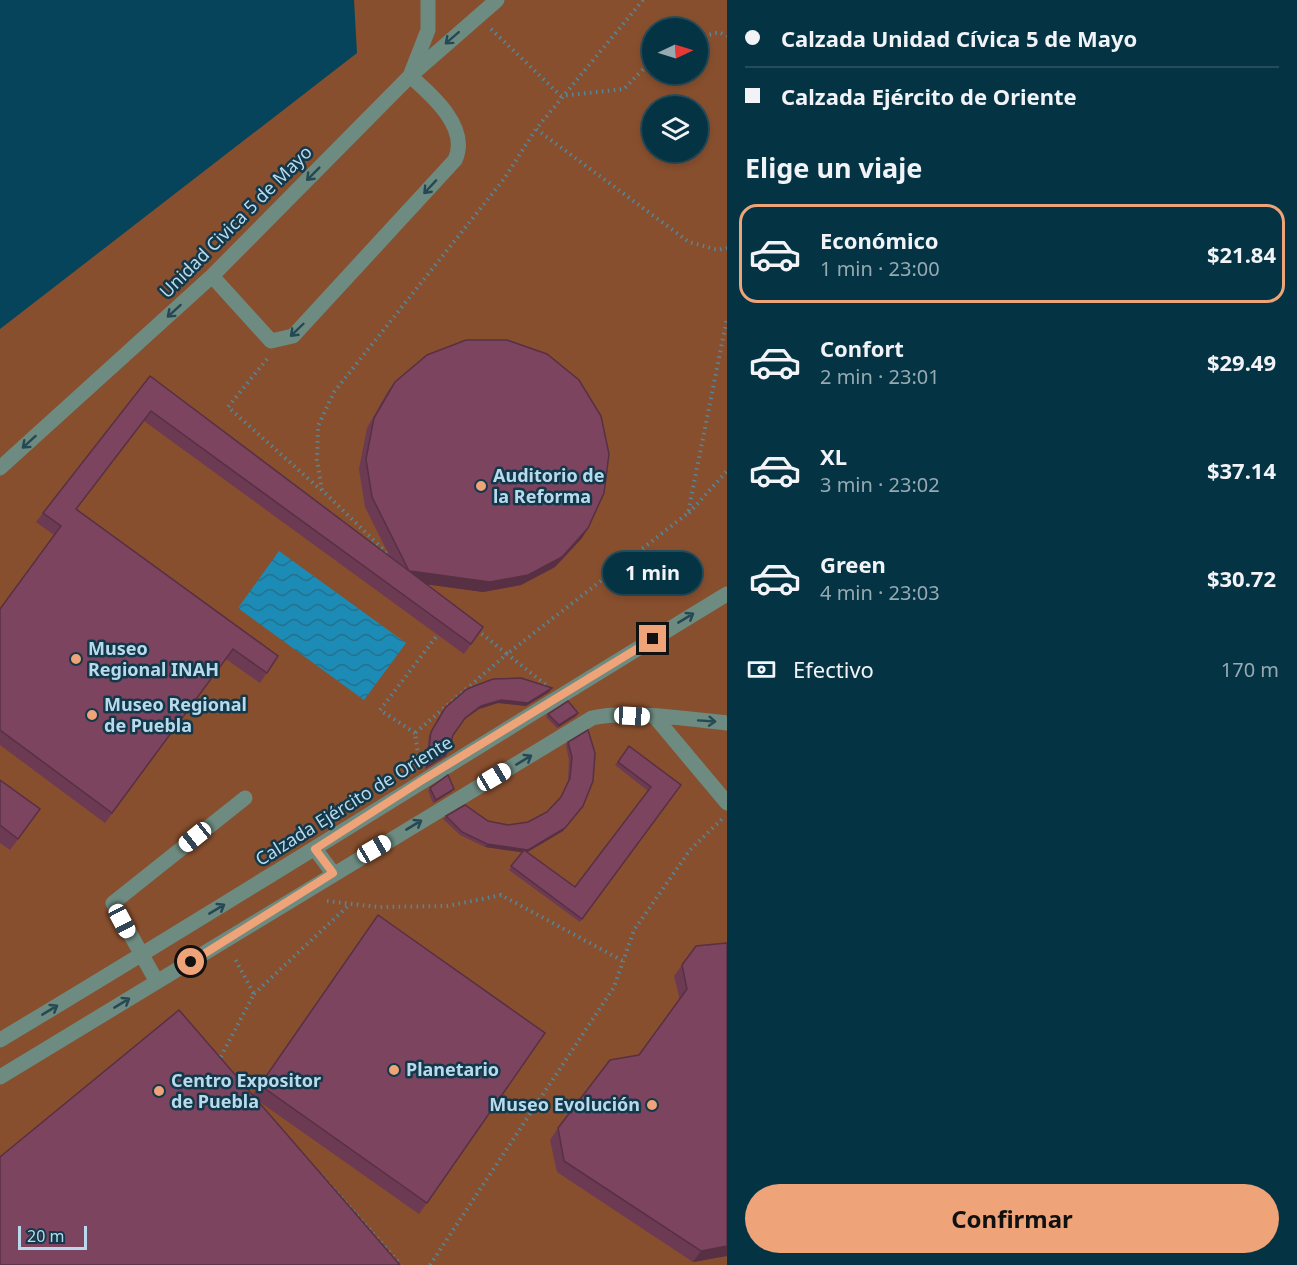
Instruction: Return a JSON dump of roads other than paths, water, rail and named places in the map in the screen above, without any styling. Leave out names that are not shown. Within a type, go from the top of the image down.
[{"type":"lane","points":[[212,276],[272,341],[283,341],[293,336],[455,160],[460,149],[459,140],[439,100],[410,76],[428,30],[428,0]]},
{"type":"lane","name":"Unidad Civica 5 de Mayo","points":[[0,468],[212,276],[410,76],[496,0]]},
{"type":"lane","name":"Calzada Ejército de Oriente","points":[[0,1040],[141,956],[727,594]]},
{"type":"lane","points":[[0,1077],[592,718],[604,716],[655,717],[727,723]]},
{"type":"lane","points":[[655,717],[727,803]]},
{"type":"lane","points":[[158,982],[141,956],[113,903],[245,798]]},
{"type":"lane","points":[[315,849],[333,873]]},
{"type":"water","points":[[279,551],[406,643],[364,700],[238,608]]},
{"type":"place","name":"Auditorio de la Reforma","points":[[481,486]]},
{"type":"place","name":"Museo Regional INAH","points":[[76,659]]},
{"type":"place","name":"Museo Regional de Puebla","points":[[92,715]]},
{"type":"place","name":"Planetario","points":[[394,1070]]},
{"type":"place","name":"Centro Expositor de Puebla","points":[[159,1091]]},
{"type":"place","name":"Museo Evolución","points":[[652,1105]]}]
